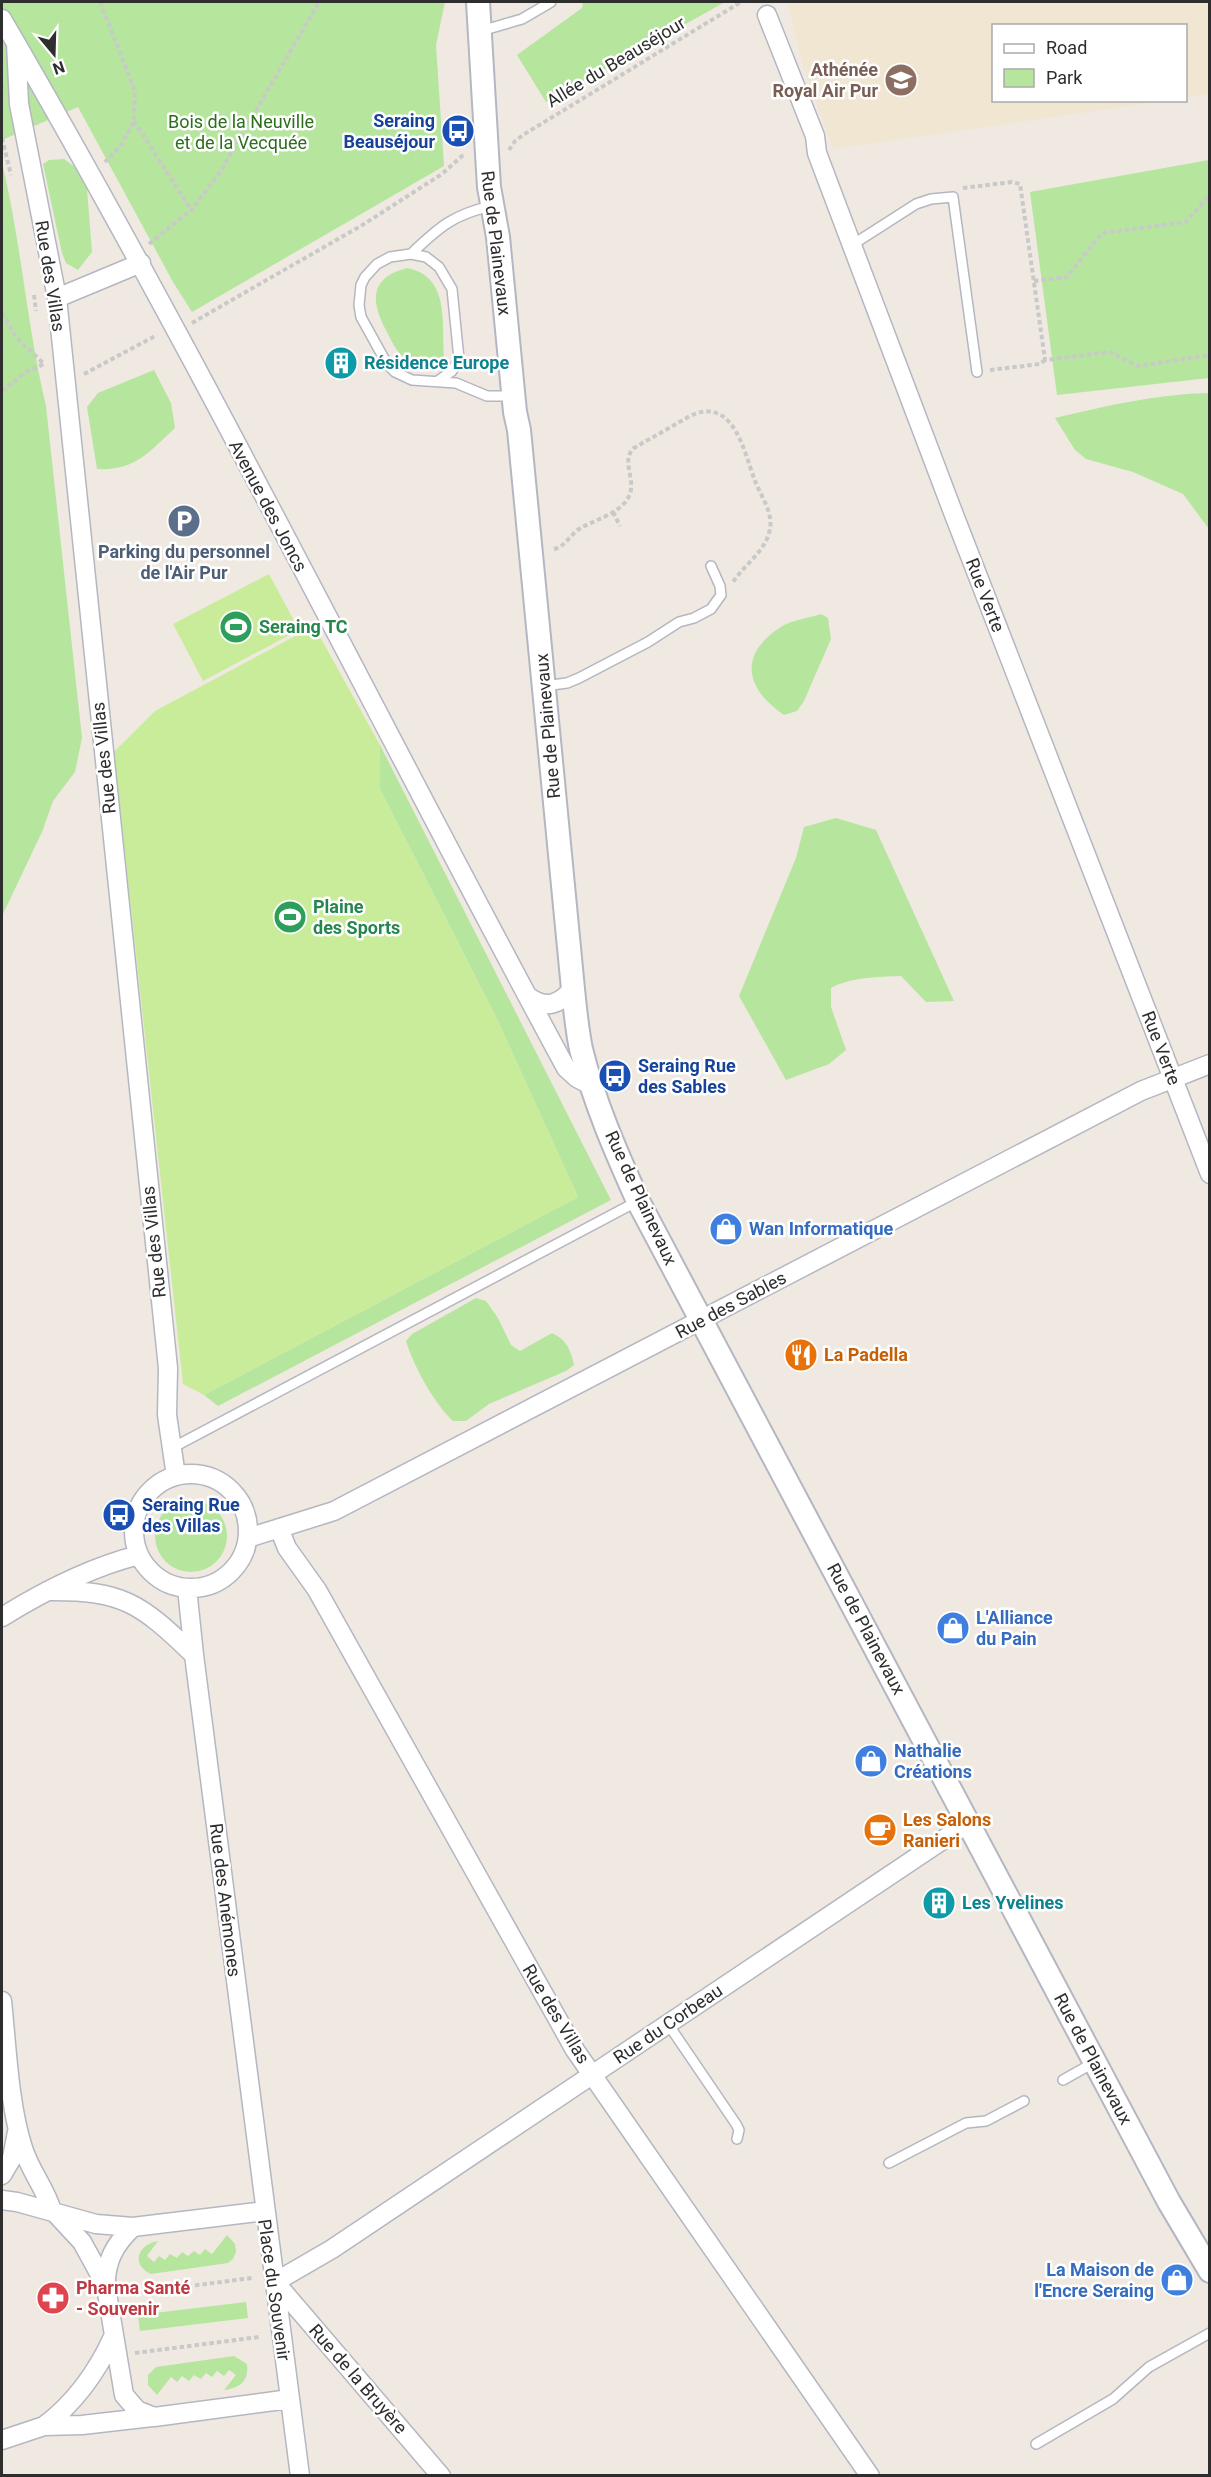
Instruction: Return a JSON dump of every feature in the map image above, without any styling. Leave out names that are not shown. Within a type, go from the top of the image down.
[{"type":"street","name":"Rue de Plainevaux","points":[[478,2],[489,187],[498,237],[513,396],[519,430],[573,989],[578,1032],[592,1086],[611,1139],[638,1201],[1168,2202],[1209,2271]]},
{"type":"street","name":"Rue Verte","points":[[767,15],[815,136],[817,153],[951,507],[1209,1174]]},
{"type":"street","name":"Avenue des Joncs","points":[[2,18],[139,259],[566,1068],[592,1086]]},
{"type":"street","name":"Rue des Villas","points":[[16,43],[19,104],[57,298],[168,1368],[167,1415],[176,1476]]},
{"type":"street","points":[[57,298],[139,259]]},
{"type":"street","points":[[529,997],[539,1004],[550,1005],[560,1002],[573,989]]},
{"type":"street","name":"Rue des Sables","points":[[248,1538],[334,1511],[1060,1132],[1172,1077],[1209,1064]]},
{"type":"street","points":[[195,1474],[213,1478],[229,1488],[241,1502],[248,1519],[248,1538],[239,1562],[221,1581],[205,1587],[188,1588],[167,1583],[151,1572],[139,1555],[134,1536],[136,1516],[144,1498],[159,1484],[176,1476],[195,1474]]},
{"type":"street","name":"Rue des Villas","points":[[279,1528],[287,1548],[317,1590],[575,2050],[870,2475]]},
{"type":"street","points":[[2,1617],[47,1591],[98,1568],[139,1555]]},
{"type":"street","name":"Rue des Anémones","points":[[188,1588],[194,1655],[265,2211]]},
{"type":"street","points":[[47,1591],[99,1593],[128,1602],[158,1620],[194,1655]]},
{"type":"street","name":"Rue du Corbeau","points":[[275,2282],[332,2249],[968,1823]]},
{"type":"street","points":[[2,2001],[18,2128],[24,2151],[52,2211],[68,2224],[93,2257],[106,2287]]},
{"type":"street","points":[[2,2175],[12,2158],[18,2128]]},
{"type":"street","name":"Place du Souvenir","points":[[9,2201],[96,2224],[133,2227],[265,2211],[300,2475]]},
{"type":"street","points":[[133,2227],[115,2247],[109,2259],[106,2287],[124,2396],[137,2410],[154,2417]]},
{"type":"street","name":"Rue de la Bruyère","points":[[275,2282],[441,2475]]},
{"type":"street","points":[[44,2426],[58,2416],[86,2386],[100,2366],[114,2337]]},
{"type":"street","points":[[2,2440],[44,2426],[82,2425],[290,2399]]},
{"type":"lane","points":[[481,31],[522,19],[551,2]]},
{"type":"lane","points":[[852,245],[916,204],[932,199],[953,197],[976,372]]},
{"type":"lane","points":[[411,254],[449,220],[467,212],[492,206]]},
{"type":"lane","points":[[438,381],[452,371],[459,359],[452,290],[439,267],[426,257],[411,254],[390,257],[365,277],[360,293],[361,317],[382,356],[395,372],[422,382],[456,383],[487,396],[513,396]]},
{"type":"lane","points":[[544,686],[567,683],[579,678],[648,642],[679,622],[711,609],[721,595],[720,586],[711,566]]},
{"type":"lane","points":[[172,1448],[638,1201]]},
{"type":"lane","points":[[668,2024],[736,2124],[739,2130],[737,2139]]},
{"type":"lane","points":[[1063,2080],[1095,2062]]},
{"type":"lane","points":[[889,2163],[966,2123],[986,2121],[1024,2101]]},
{"type":"lane","points":[[1036,2444],[1113,2399],[1149,2367],[1209,2333]]},
{"type":"path","points":[[90,173],[109,159],[122,144],[134,121],[135,92],[100,2]]},
{"type":"path","points":[[139,259],[192,210],[219,174],[319,2]]},
{"type":"path","name":"Allée du Beauséjour","points":[[510,150],[514,141],[523,135],[741,2]]},
{"type":"path","points":[[134,121],[192,210]]},
{"type":"path","points":[[2,138],[12,182]]},
{"type":"path","points":[[187,326],[364,224],[442,174],[462,156]]},
{"type":"path","points":[[953,197],[961,188],[1012,182],[1020,184],[1045,360]]},
{"type":"path","points":[[1034,281],[1067,277],[1102,233],[1186,222],[1209,194]]},
{"type":"path","points":[[33,289],[38,322]]},
{"type":"path","points":[[2,314],[16,337],[44,364]]},
{"type":"path","points":[[76,378],[163,331]]},
{"type":"path","points":[[976,372],[1110,352],[1138,366],[1209,355]]},
{"type":"path","points":[[42,353],[44,364]]},
{"type":"path","points":[[2,391],[26,372],[44,364]]},
{"type":"path","points":[[554,549],[562,547],[575,532],[613,512],[628,500],[631,493],[628,459],[634,448],[700,411],[709,411],[723,417],[738,434],[767,507],[770,522],[766,542],[745,565],[730,588],[721,595]]},
{"type":"path","points":[[613,512],[620,526]]},
{"type":"path","points":[[128,2294],[252,2278]]},
{"type":"path","points":[[135,2354],[259,2337]]},
{"type":"shaded area","name":"Athénée Royal Air Pur","points":[[787,2],[1209,2],[1209,94],[1187,97],[1187,24],[992,24],[992,102],[1157,102],[833,149],[803,66]]},
{"type":"green space","name":"Bois de la Neuville et de la Vecquée","points":[[2,2],[445,2],[436,45],[444,166],[192,312],[173,282],[78,107],[2,140]]},
{"type":"green space","points":[[583,2],[725,2],[546,102],[517,55],[582,8]]},
{"type":"green space","points":[[64,159],[79,170],[87,189],[92,252],[78,270],[66,263],[62,253],[43,164],[49,160]]},
{"type":"green space","points":[[1209,160],[1209,378],[1057,395],[1030,192]]},
{"type":"green space","points":[[2,162],[46,406],[82,738],[75,772],[53,801],[42,832],[2,916]]},
{"type":"green space","points":[[407,268],[421,273],[430,280],[437,290],[440,301],[444,355],[438,364],[433,366],[416,365],[403,357],[393,343],[378,311],[376,293],[379,285],[394,272]]},
{"type":"green space","points":[[154,370],[171,403],[175,428],[149,452],[132,463],[122,467],[97,469],[87,407],[98,393]]},
{"type":"green space","points":[[1209,393],[1209,529],[1183,494],[1133,472],[1086,459],[1075,450],[1055,418],[1150,398]]},
{"type":"green space","name":"Seraing TC","points":[[269,574],[299,630],[203,681],[173,624]]},
{"type":"green space","points":[[821,614],[828,618],[831,639],[804,701],[797,711],[784,715],[761,694],[752,671],[753,660],[758,648],[767,637],[781,627]]},
{"type":"green space","name":"Plaine des Sports","points":[[314,626],[380,745],[380,789],[497,1019],[578,1197],[204,1395],[183,1384],[114,752],[155,711]]},
{"type":"green space","points":[[380,745],[611,1200],[218,1406],[204,1395],[578,1197],[497,1019],[380,789]]},
{"type":"green space","points":[[836,818],[876,830],[954,1001],[926,1002],[901,976],[874,977],[839,984],[831,988],[831,1007],[846,1050],[829,1064],[786,1080],[739,996],[796,858],[804,827]]},
{"type":"green space","points":[[476,1298],[486,1301],[498,1318],[511,1345],[520,1351],[552,1333],[561,1338],[567,1346],[574,1365],[566,1371],[489,1404],[466,1421],[453,1421],[425,1384],[406,1341],[412,1334]]},
{"type":"green space","points":[[191,1500],[211,1506],[221,1516],[227,1536],[221,1556],[211,1566],[191,1572],[171,1566],[161,1556],[155,1536],[161,1516],[171,1506]]},
{"type":"green space","points":[[227,2235],[235,2244],[236,2252],[228,2263],[151,2274],[140,2265],[141,2250],[151,2243],[158,2241],[147,2256],[154,2262],[159,2256],[165,2260],[170,2254],[177,2258],[182,2252],[188,2256],[194,2251],[200,2255],[205,2249],[212,2254]]},
{"type":"green space","points":[[246,2302],[248,2318],[140,2331],[138,2315]]},
{"type":"green space","points":[[234,2356],[247,2364],[245,2379],[235,2387],[224,2390],[236,2375],[229,2370],[224,2376],[217,2371],[212,2377],[206,2373],[201,2379],[194,2375],[189,2381],[182,2376],[177,2382],[171,2377],[157,2395],[148,2385],[148,2375],[156,2367]]},
{"type":"place","name":"Athénée Royal Air Pur","points":[[901,80]]},
{"type":"place","name":"Seraing Beauséjour","points":[[458,131]]},
{"type":"place","name":"Résidence Europe","points":[[341,363]]},
{"type":"place","name":"Parking du personnel de l'Air Pur","points":[[184,521]]},
{"type":"place","name":"Seraing TC","points":[[236,627]]},
{"type":"place","name":"Plaine des Sports","points":[[290,917]]},
{"type":"place","name":"Seraing Rue des Sables","points":[[615,1076]]},
{"type":"place","name":"Wan Informatique","points":[[726,1229]]},
{"type":"place","name":"La Padella","points":[[801,1355]]},
{"type":"place","name":"Seraing Rue des Villas","points":[[119,1515]]},
{"type":"place","name":"L'Alliance du Pain","points":[[953,1628]]},
{"type":"place","name":"Nathalie Créations","points":[[871,1761]]},
{"type":"place","name":"Les Salons Ranieri","points":[[880,1830]]},
{"type":"place","name":"Les Yvelines","points":[[939,1903]]},
{"type":"place","name":"La Maison de l'Encre Seraing","points":[[1177,2280]]},
{"type":"place","name":"Pharma Santé - Souvenir","points":[[53,2298]]}]
